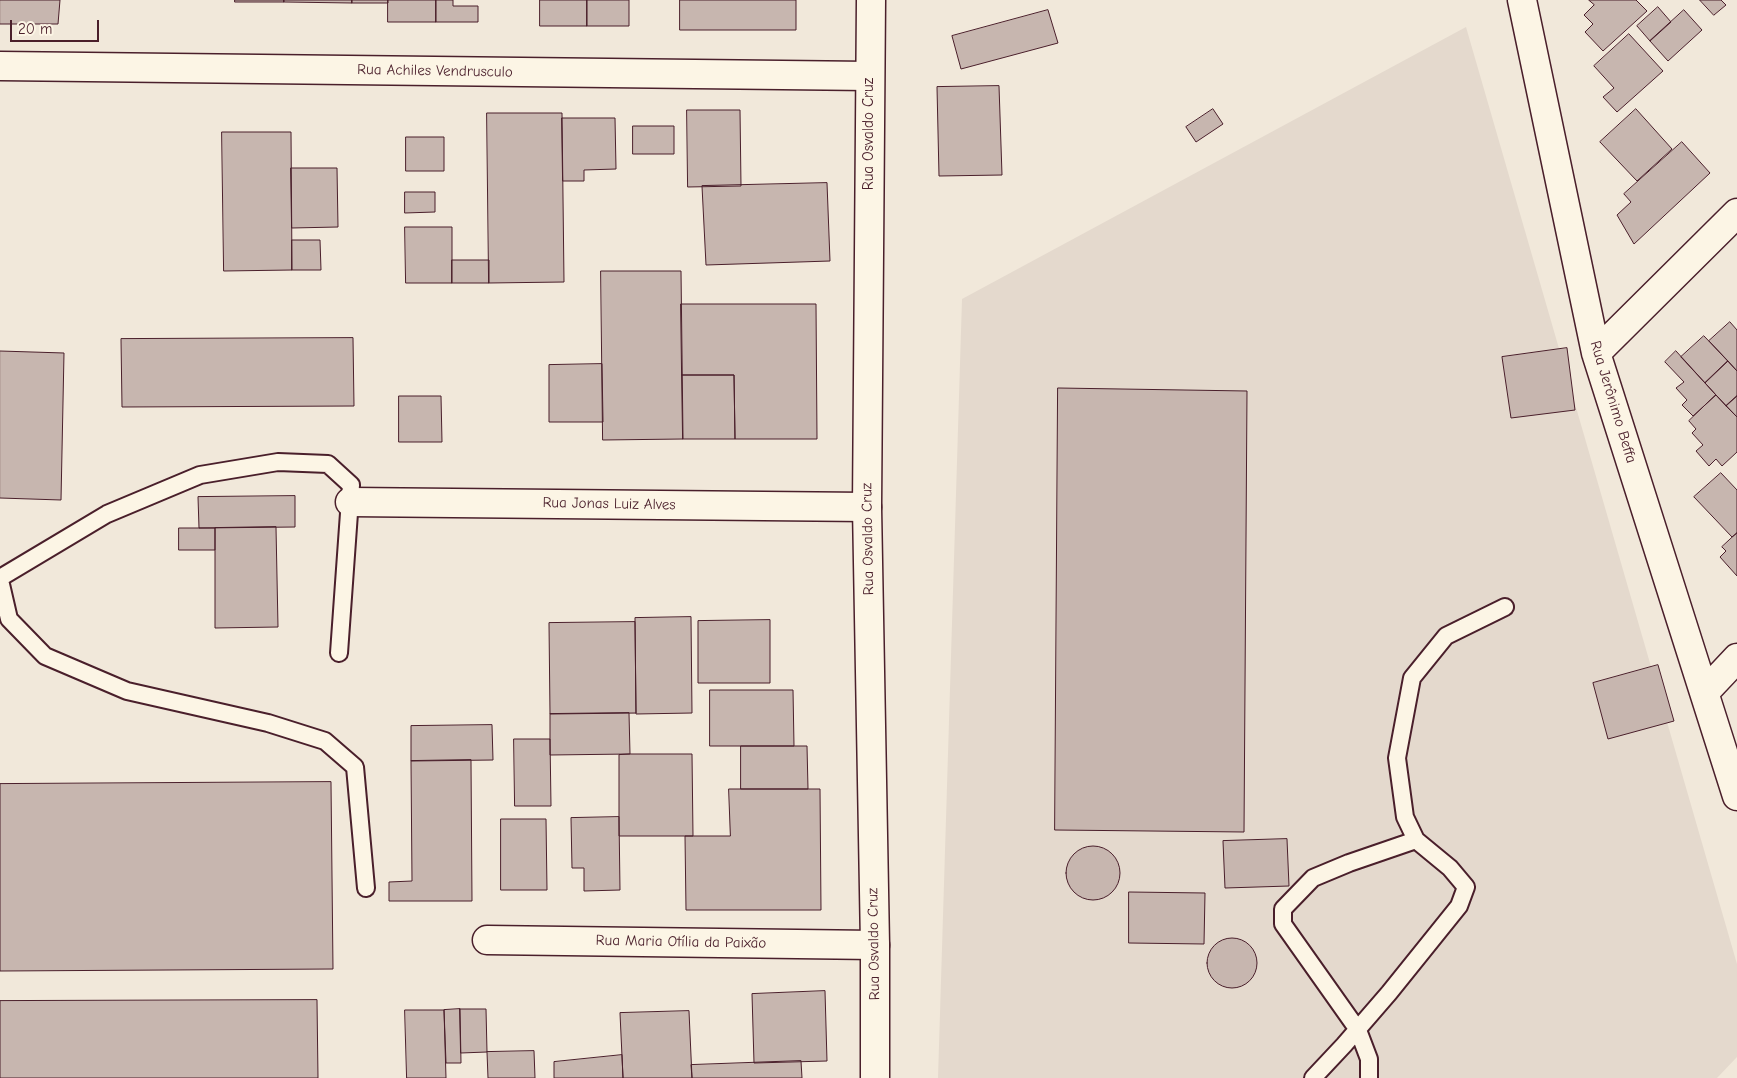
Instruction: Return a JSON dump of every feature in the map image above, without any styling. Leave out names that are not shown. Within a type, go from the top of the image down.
[{"type":"main road","name":"Rua Osvaldo Cruz","points":[[871,0],[867,507],[875,1078]]},
{"type":"main road","name":"Rua Jerônimo Beffa","points":[[1524,1],[1596,353],[1737,796]]},
{"type":"main road","name":"Rua Achiles Vendrusculo","points":[[0,66],[869,76]]},
{"type":"main road","points":[[1596,353],[1737,213]]},
{"type":"main road","name":"Rua Jonas Luiz Alves","points":[[350,502],[867,507]]},
{"type":"main road","points":[[1705,692],[1737,658]]},
{"type":"main road","name":"Rua Maria Otília da Paixão","points":[[487,940],[874,945]]},
{"type":"lane","points":[[339,653],[351,485],[328,464],[278,462],[200,475],[107,514],[0,579],[9,619],[45,656],[127,691],[268,724],[325,741],[355,767],[366,888]]},
{"type":"lane","points":[[1313,1078],[1358,1030],[1459,906],[1466,887],[1450,868],[1416,840],[1405,817],[1397,758],[1412,678],[1446,636],[1505,607]]},
{"type":"lane","points":[[1369,1078],[1369,1059],[1358,1030],[1283,924],[1282,909],[1314,878],[1349,863],[1416,840]]},
{"type":"shaded area","points":[[1466,27],[1737,964],[1737,1057],[1717,1078],[938,1078],[962,299]]},
{"type":"building","points":[[0,0],[60,0],[58,24],[0,24]]},
{"type":"building","points":[[235,0],[284,0],[284,2],[235,2]]},
{"type":"building","points":[[284,0],[352,0],[352,3],[284,2]]},
{"type":"building","points":[[352,0],[388,0],[388,3],[352,3]]},
{"type":"building","points":[[388,0],[436,0],[436,22],[388,22]]},
{"type":"building","points":[[436,0],[453,0],[453,6],[478,6],[478,22],[436,22]]},
{"type":"building","points":[[540,0],[587,0],[587,26],[540,26]]},
{"type":"building","points":[[587,0],[629,0],[629,26],[587,26]]},
{"type":"building","points":[[680,0],[796,0],[796,30],[680,30]]},
{"type":"building","points":[[1589,0],[1636,0],[1647,11],[1603,51],[1585,32],[1593,24],[1584,15],[1594,5]]},
{"type":"building","points":[[1700,0],[1721,0],[1726,5],[1714,15]]},
{"type":"building","points":[[1658,7],[1671,22],[1650,41],[1637,26]]},
{"type":"building","points":[[1048,10],[1058,43],[961,69],[952,36]]},
{"type":"building","points":[[1684,10],[1702,30],[1668,61],[1650,41]]},
{"type":"building","points":[[1629,34],[1663,71],[1617,112],[1603,97],[1614,88],[1594,66]]},
{"type":"building","points":[[999,86],[1002,175],[939,176],[937,87]]},
{"type":"building","points":[[1213,109],[1223,124],[1196,142],[1186,127]]},
{"type":"building","points":[[1636,109],[1672,149],[1637,181],[1600,142]]},
{"type":"building","points":[[687,110],[740,110],[741,186],[688,187]]},
{"type":"building","points":[[487,113],[562,113],[564,282],[489,283]]},
{"type":"building","points":[[562,118],[615,118],[616,169],[584,170],[584,181],[563,181]]},
{"type":"building","points":[[633,126],[674,126],[674,154],[633,154]]},
{"type":"building","points":[[222,132],[291,132],[292,270],[224,271]]},
{"type":"building","points":[[406,137],[444,137],[444,171],[406,171]]},
{"type":"building","points":[[1682,142],[1710,173],[1634,244],[1617,215],[1631,202],[1624,194]]},
{"type":"building","points":[[291,168],[337,168],[338,227],[292,228]]},
{"type":"building","points":[[827,183],[830,261],[706,265],[702,186]]},
{"type":"building","points":[[405,192],[435,192],[435,212],[405,213]]},
{"type":"building","points":[[405,227],[452,227],[452,283],[406,283]]},
{"type":"building","points":[[292,240],[320,240],[321,270],[292,270]]},
{"type":"building","points":[[452,260],[489,260],[489,283],[452,283]]},
{"type":"building","points":[[601,271],[681,271],[683,439],[603,440]]},
{"type":"building","points":[[681,304],[816,304],[817,439],[735,439],[734,375],[682,375]]},
{"type":"building","points":[[1730,322],[1737,330],[1737,371],[1709,341]]},
{"type":"building","points":[[1704,336],[1728,361],[1705,383],[1681,357]]},
{"type":"building","points":[[353,338],[354,406],[122,407],[121,339]]},
{"type":"building","points":[[1567,348],[1575,410],[1511,418],[1502,357]]},
{"type":"building","points":[[0,351],[64,353],[61,500],[0,498]]},
{"type":"building","points":[[1676,351],[1716,395],[1693,416],[1682,405],[1687,400],[1676,388],[1684,382],[1665,362]]},
{"type":"building","points":[[1728,361],[1737,371],[1737,396],[1726,406],[1705,383]]},
{"type":"building","points":[[602,364],[603,422],[549,422],[549,365]]},
{"type":"building","points":[[682,375],[734,375],[735,439],[683,439]]},
{"type":"building","points":[[1058,388],[1247,391],[1244,832],[1055,830]]},
{"type":"building","points":[[1716,395],[1737,417],[1737,452],[1722,466],[1716,459],[1709,466],[1696,451],[1703,445],[1692,433],[1696,429],[1689,421]]},
{"type":"building","points":[[399,396],[441,396],[442,442],[399,442]]},
{"type":"building","points":[[1737,396],[1737,417],[1726,406]]},
{"type":"building","points":[[1721,473],[1737,490],[1737,533],[1732,537],[1694,497]]},
{"type":"building","points":[[295,496],[295,527],[199,528],[198,497]]},
{"type":"building","points":[[276,527],[278,627],[215,628],[215,528]]},
{"type":"building","points":[[179,528],[215,528],[215,550],[179,550]]},
{"type":"building","points":[[1737,533],[1737,576],[1720,557],[1726,551],[1722,547]]},
{"type":"building","points":[[691,617],[692,713],[636,714],[635,618]]},
{"type":"building","points":[[770,620],[770,683],[698,683],[698,621]]},
{"type":"building","points":[[635,622],[636,713],[550,714],[549,623]]},
{"type":"building","points":[[1658,665],[1674,721],[1608,739],[1593,683]]},
{"type":"building","points":[[710,690],[793,690],[794,746],[710,746]]},
{"type":"building","points":[[629,713],[630,754],[550,755],[550,714]]},
{"type":"building","points":[[492,725],[493,760],[411,761],[411,726]]},
{"type":"building","points":[[514,739],[550,739],[551,806],[515,806]]},
{"type":"building","points":[[741,746],[807,746],[808,789],[741,789]]},
{"type":"building","points":[[692,754],[693,836],[619,836],[619,755]]},
{"type":"building","points":[[471,760],[472,901],[389,901],[389,882],[412,881],[411,761]]},
{"type":"building","points":[[331,782],[333,969],[0,971],[0,784]]},
{"type":"building","points":[[729,789],[820,789],[821,910],[686,910],[685,836],[730,836]]},
{"type":"building","points":[[619,817],[620,890],[584,891],[584,868],[572,868],[571,818]]},
{"type":"building","points":[[501,819],[546,819],[547,890],[501,890]]},
{"type":"building","points":[[1287,839],[1289,886],[1225,888],[1223,841]]},
{"type":"building","points":[[1088,846],[1098,846],[1108,850],[1116,858],[1120,873],[1116,888],[1108,896],[1098,900],[1088,900],[1078,896],[1070,888],[1066,878],[1066,868],[1070,858],[1078,850]]},
{"type":"building","points":[[1129,892],[1205,893],[1204,944],[1129,943]]},
{"type":"building","points":[[1227,938],[1237,938],[1250,945],[1257,958],[1257,968],[1250,981],[1237,988],[1227,988],[1218,984],[1211,977],[1207,968],[1207,958],[1211,949],[1218,942]]},
{"type":"building","points":[[825,991],[827,1061],[754,1063],[752,994]]},
{"type":"building","points":[[317,1000],[318,1078],[0,1078],[0,1001]]},
{"type":"building","points":[[460,1009],[486,1009],[487,1052],[461,1053]]},
{"type":"building","points":[[460,1009],[461,1063],[446,1063],[444,1010]]},
{"type":"building","points":[[405,1010],[444,1010],[446,1078],[407,1078]]},
{"type":"building","points":[[689,1011],[692,1078],[623,1078],[620,1013]]},
{"type":"building","points":[[534,1051],[535,1078],[488,1078],[487,1052]]},
{"type":"building","points":[[622,1055],[623,1078],[554,1078],[554,1062]]},
{"type":"building","points":[[801,1061],[802,1078],[692,1078],[691,1065]]}]
